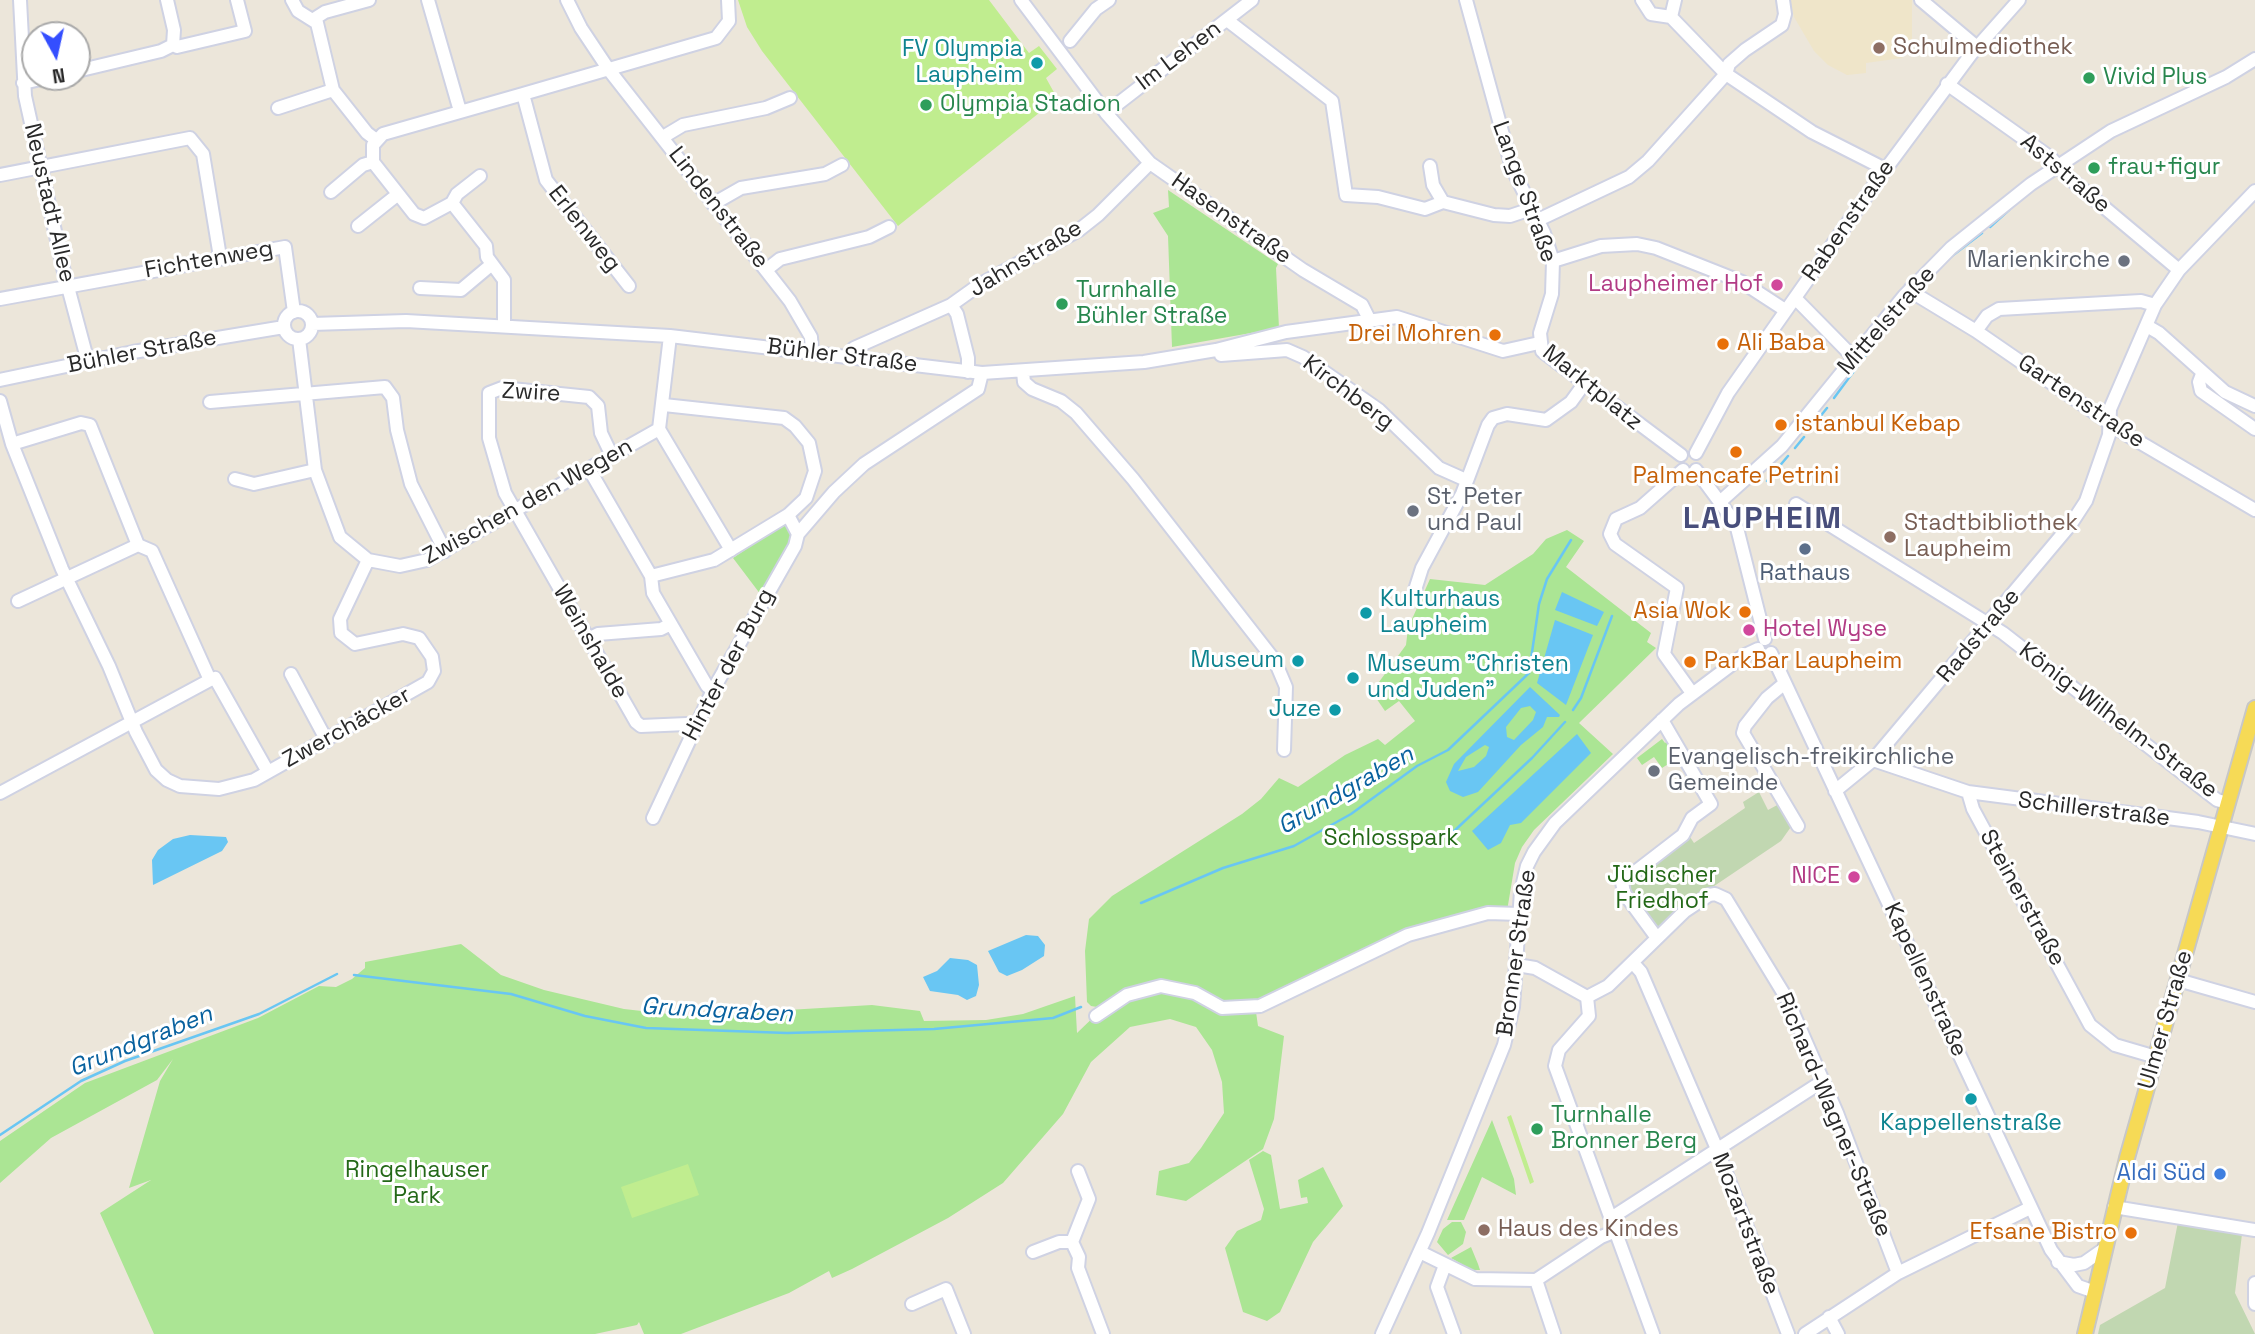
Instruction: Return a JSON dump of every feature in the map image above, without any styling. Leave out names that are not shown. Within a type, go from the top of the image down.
[{"type":"main road","name":"Ulmer Straße","points":[[2085,1334],[2114,1207],[2255,708]]},
{"type":"street","name":"Neustadt Allee","points":[[20,0],[21,28]]},
{"type":"street","points":[[167,0],[174,30],[173,45]]},
{"type":"street","points":[[91,68],[161,51],[173,45],[177,47],[245,31],[237,0]]},
{"type":"street","points":[[292,0],[298,11],[314,19],[333,90],[375,139],[373,162],[397,195],[420,218],[452,203],[457,194],[480,176]]},
{"type":"street","points":[[314,19],[325,12],[369,0]]},
{"type":"street","points":[[428,0],[460,111]]},
{"type":"street","name":"Lindenstraße","points":[[567,0],[581,28],[609,70],[766,270],[811,337],[811,352]]},
{"type":"street","points":[[375,139],[460,111],[716,38],[729,21],[728,0]]},
{"type":"street","name":"Hasenstraße","points":[[1020,0],[1106,113],[1150,163],[1303,270],[1362,305],[1369,319]]},
{"type":"street","points":[[1070,41],[1096,9],[1109,0]]},
{"type":"street","name":"Im Lehen","points":[[1106,113],[1252,0]]},
{"type":"street","name":"Lange Straße","points":[[1466,0],[1512,168],[1553,261],[1552,294],[1539,343]]},
{"type":"street","points":[[1643,0],[1651,14],[1671,17],[1726,74],[1812,132],[1885,169]]},
{"type":"street","points":[[1671,17],[1675,0]]},
{"type":"street","points":[[1227,20],[1332,101],[1346,195],[1378,197],[1425,209],[1443,202],[1494,215],[1510,216],[1534,215],[1629,177],[1648,162],[1726,74],[1729,64],[1782,25],[1785,14],[1783,0]]},
{"type":"street","points":[[1921,0],[1977,47]]},
{"type":"street","name":"Rabenstraße","points":[[1696,453],[1728,393],[1885,169],[1947,84],[2019,0]]},
{"type":"street","name":"Mittelstraße","points":[[1721,501],[1782,446],[1911,288],[1951,248],[2058,166],[2111,131],[2217,82],[2255,59]]},
{"type":"street","name":"Aststraße","points":[[1947,84],[2058,166],[2179,270]]},
{"type":"street","points":[[278,108],[333,90]]},
{"type":"street","name":"Neustadt Allee","points":[[25,91],[88,362]]},
{"type":"street","name":"Erlenweg","points":[[523,94],[546,180],[629,286]]},
{"type":"street","points":[[663,138],[683,125],[766,108],[790,98]]},
{"type":"street","points":[[0,175],[186,138],[193,139],[203,154],[220,257]]},
{"type":"street","points":[[331,192],[363,165],[373,162]]},
{"type":"street","name":"Jahnstraße","points":[[968,372],[968,358],[961,327],[951,305],[979,285],[1079,230],[1098,215],[1150,163]]},
{"type":"street","points":[[713,204],[741,188],[825,174],[842,165]]},
{"type":"street","points":[[1430,166],[1433,185],[1443,202]]},
{"type":"street","name":"Radstraße","points":[[1835,791],[1873,760],[2071,524],[2086,501],[2109,435],[2110,409],[2155,306],[2179,270],[2255,191]]},
{"type":"street","points":[[358,226],[397,195]]},
{"type":"street","points":[[452,203],[486,246],[487,257],[504,280],[504,325]]},
{"type":"street","points":[[766,270],[789,256],[869,237],[889,227]]},
{"type":"street","points":[[1553,261],[1601,246],[1637,244],[1656,248],[1673,252],[1742,282],[1785,310]]},
{"type":"street","name":"Fichtenweg","points":[[0,299],[285,247],[294,312]]},
{"type":"street","points":[[420,288],[461,290],[492,264]]},
{"type":"street","name":"Gartenstraße","points":[[1911,288],[1920,297],[1976,331],[2110,423],[2255,510]]},
{"type":"street","points":[[1795,298],[1854,358]]},
{"type":"street","points":[[1976,331],[1987,316],[2000,309],[2141,300],[2155,306]]},
{"type":"street","points":[[852,357],[853,348],[951,305]]},
{"type":"street","points":[[294,312],[306,314],[312,324],[308,334],[299,339],[287,334],[284,327],[286,317],[294,312]]},
{"type":"street","name":"Marktplatz","points":[[1369,319],[1398,317],[1498,349],[1509,350],[1539,343],[1551,360],[1681,455]]},
{"type":"street","name":"Bühler Straße","points":[[312,324],[406,321],[670,336],[982,373],[1144,362],[1216,350],[1286,332],[1369,319]]},
{"type":"street","points":[[2147,326],[2159,333],[2202,374],[2251,405],[2240,418]]},
{"type":"street","name":"Bühler Straße","points":[[0,380],[284,327]]},
{"type":"street","name":"Zwischen den Wegen","points":[[368,560],[385,566],[414,565],[445,551],[659,429],[664,405],[670,336]]},
{"type":"street","points":[[299,339],[315,470],[340,537],[368,560]]},
{"type":"street","name":"Kirchberg","points":[[1216,350],[1219,355],[1230,355],[1287,350],[1303,357],[1379,410],[1439,468],[1466,480]]},
{"type":"street","points":[[1023,372],[1024,382],[1061,401],[1076,413],[1149,499],[1275,661],[1286,687],[1284,750]]},
{"type":"street","name":"Hinter der Burg","points":[[653,818],[694,727],[795,546],[798,534],[834,492],[887,447],[978,389],[982,373]]},
{"type":"street","points":[[2202,374],[2199,382],[2201,391],[2255,429]]},
{"type":"street","points":[[1415,590],[1493,418],[1507,414],[1546,420],[1571,402],[1584,384]]},
{"type":"street","points":[[210,402],[380,386],[390,390],[411,484],[445,551]]},
{"type":"street","name":"Zwire","points":[[515,511],[498,472],[489,438],[489,397],[492,390],[502,388],[589,397],[598,406],[601,433],[612,456]]},
{"type":"street","name":"Zwerchäcker","points":[[0,401],[12,444],[67,578],[132,722],[156,770],[167,780],[180,786],[219,789],[254,779],[422,688],[434,671],[430,652],[419,638],[404,634],[355,643],[341,633],[340,619],[368,560]]},
{"type":"street","points":[[650,576],[698,566],[731,550],[788,514],[806,498],[814,481],[814,461],[809,443],[795,426],[784,418],[664,405]]},
{"type":"street","points":[[12,444],[81,422],[90,425],[138,545],[152,551],[211,680]]},
{"type":"street","points":[[659,429],[731,550]]},
{"type":"street","points":[[1692,693],[1664,654],[1677,588],[1615,544],[1610,534],[1616,519],[1640,508],[1690,470],[1700,460],[1696,453],[1687,451],[1681,455],[1679,465],[1690,470],[1721,501]]},
{"type":"street","points":[[589,469],[650,576],[653,593],[707,686],[713,690]]},
{"type":"street","points":[[235,479],[254,484],[315,470]]},
{"type":"street","points":[[814,481],[834,492]]},
{"type":"street","name":"Kapellenstraße","points":[[1721,501],[1736,524],[1746,558],[1764,647],[1785,683],[2030,1208],[2058,1262],[2078,1286],[2095,1292]]},
{"type":"street","name":"König-Wilhelm-Straße","points":[[1796,504],[1989,625],[2217,800],[2227,803]]},
{"type":"street","name":"Weinshalde","points":[[515,511],[641,726],[687,724],[694,727]]},
{"type":"street","points":[[788,514],[798,534]]},
{"type":"street","points":[[18,601],[138,545]]},
{"type":"street","points":[[588,639],[598,634],[661,629],[671,624]]},
{"type":"street","name":"Bronner Straße","points":[[1382,1334],[1420,1252],[1504,1045],[1517,965],[1519,914],[1527,866],[1545,834],[1662,720],[1692,693],[1764,647]]},
{"type":"street","points":[[291,674],[327,741]]},
{"type":"street","points":[[0,793],[215,678],[268,772]]},
{"type":"street","points":[[1785,683],[1767,698],[1745,726],[1743,733],[1798,826]]},
{"type":"street","points":[[1587,997],[1608,986],[1657,938],[1624,893],[1622,882],[1683,835],[1692,818],[1711,804],[1662,720]]},
{"type":"street","points":[[1873,760],[1968,792]]},
{"type":"street","name":"Schillerstraße","points":[[1968,792],[2220,826]]},
{"type":"street","name":"Steinerstraße","points":[[1968,792],[1973,809],[2090,1025],[2115,1045],[2156,1057]]},
{"type":"street","name":"König-Wilhelm-Straße","points":[[2220,826],[2255,834]]},
{"type":"street","name":"Richard-Wagner-Straße","points":[[1657,938],[1685,911],[1715,894],[1726,899],[1787,999],[1823,1081],[1898,1273]]},
{"type":"street","points":[[1096,1016],[1127,995],[1161,986],[1195,993],[1222,1008],[1260,1006],[1283,998],[1408,935],[1488,913],[1519,914]]},
{"type":"street","name":"Mozartstraße","points":[[1633,963],[1641,971],[1717,1149],[1788,1334]]},
{"type":"street","points":[[1517,965],[1535,968],[1587,997],[1590,1007],[1587,1021],[1555,1058],[1555,1066],[1653,1334]]},
{"type":"street","points":[[2178,980],[2255,1002]]},
{"type":"street","points":[[1611,1218],[1823,1081]]},
{"type":"street","points":[[1078,1171],[1090,1199],[1072,1242],[1079,1257],[1078,1268],[1102,1334]]},
{"type":"street","points":[[2114,1207],[2255,1230]]},
{"type":"street","points":[[1805,1334],[1898,1273],[2030,1208]]},
{"type":"street","points":[[1420,1252],[1486,1282],[1516,1278],[1536,1280],[1601,1237],[1616,1231]]},
{"type":"street","points":[[1033,1252],[1059,1242],[1072,1242]]},
{"type":"street","points":[[2058,1262],[2074,1265],[2084,1263],[2104,1249]]},
{"type":"street","points":[[1445,1265],[1437,1287],[1454,1334]]},
{"type":"street","points":[[1536,1280],[1554,1334]]},
{"type":"street","points":[[2255,1283],[2255,1304]]},
{"type":"street","points":[[912,1304],[946,1289],[964,1334]]},
{"type":"street","points":[[1829,1317],[1838,1334]]},
{"type":"shaded area","points":[[1790,0],[1912,0],[1912,43],[1902,58],[1866,63],[1866,73],[1847,75],[1828,65],[1814,51],[1794,17]]},
{"type":"green space","name":"Olympia Stadion","points":[[738,0],[989,0],[1029,53],[1039,46],[1057,69],[1046,78],[1056,96],[1039,113],[898,226],[762,51],[747,27]]},
{"type":"green space","points":[[1168,190],[1278,264],[1279,328],[1172,347],[1168,236],[1153,213],[1169,207]]},
{"type":"green space","points":[[784,524],[791,534],[790,545],[761,595],[733,558]]},
{"type":"green space","points":[[1567,530],[1584,541],[1566,567],[1651,633],[1647,642],[1656,648],[1579,723],[1613,754],[1534,830],[1522,847],[1515,863],[1507,911],[1407,933],[1256,1012],[1258,1026],[1284,1036],[1274,1119],[1263,1149],[1186,1201],[1156,1195],[1159,1171],[1189,1163],[1201,1148],[1224,1113],[1222,1082],[1212,1050],[1196,1027],[1170,1019],[1130,1027],[1091,1062],[1063,1114],[1003,1183],[948,1218],[852,1269],[832,1278],[829,1271],[789,1293],[681,1334],[644,1334],[639,1322],[637,1325],[595,1334],[154,1334],[100,1213],[151,1180],[129,1188],[160,1081],[173,1059],[157,1080],[51,1138],[0,1183],[0,1141],[85,1083],[258,1018],[319,986],[336,987],[365,968],[365,962],[461,944],[501,975],[544,990],[624,1009],[686,1016],[872,1005],[920,1011],[924,1021],[986,1020],[1023,1014],[1075,996],[1077,1033],[1103,1008],[1091,1006],[1087,1002],[1085,951],[1089,919],[1112,896],[1242,814],[1261,799],[1279,778],[1298,787],[1345,755],[1378,739],[1385,745],[1415,721],[1399,701],[1385,711],[1374,695],[1383,688],[1379,682],[1406,645],[1408,628],[1430,579],[1485,585],[1533,554],[1546,539]]},
{"type":"green space","points":[[1662,739],[1665,743],[1669,740],[1679,757],[1662,768],[1654,757],[1642,765],[1637,758]]},
{"type":"green space","name":"Jüdischer Friedhof","points":[[1759,792],[1768,810],[1781,803],[1793,824],[1781,841],[1683,907],[1656,930],[1625,885],[1627,881],[1690,837],[1694,843],[1745,808],[1743,802]]},
{"type":"green space","points":[[1511,1115],[1534,1182],[1530,1184],[1507,1117]]},
{"type":"green space","points":[[1492,1120],[1514,1179],[1516,1195],[1482,1177],[1464,1220],[1447,1220]]},
{"type":"green space","points":[[1263,1151],[1271,1155],[1280,1209],[1308,1203],[1307,1197],[1301,1198],[1298,1180],[1323,1167],[1343,1206],[1313,1242],[1280,1312],[1267,1321],[1243,1312],[1225,1248],[1237,1231],[1261,1220],[1264,1209],[1249,1160]]},
{"type":"green space","points":[[688,1164],[699,1195],[632,1218],[621,1187]]},
{"type":"green space","points":[[1452,1222],[1461,1222],[1466,1232],[1463,1244],[1448,1255],[1437,1242],[1443,1229]]},
{"type":"green space","points":[[2178,1222],[2242,1234],[2235,1293],[2255,1334],[2098,1334],[2100,1325],[2165,1288]]},
{"type":"green space","points":[[1471,1247],[1480,1270],[1472,1270],[1451,1258]]},
{"type":"water","points":[[1562,592],[1604,612],[1597,626],[1555,610]]},
{"type":"water","points":[[1555,620],[1593,635],[1566,705],[1537,683]]},
{"type":"water","points":[[1530,687],[1560,715],[1547,717],[1543,727],[1521,745],[1478,792],[1463,797],[1450,791],[1446,782],[1454,764]],"holes":[[[1530,706],[1536,712],[1533,720],[1514,740],[1507,737],[1506,727],[1521,708]],[[1485,745],[1489,747],[1486,756],[1474,767],[1458,771],[1466,757]]]},
{"type":"water","points":[[1577,734],[1591,753],[1521,823],[1510,825],[1501,843],[1488,850],[1472,831]]},
{"type":"water","points":[[190,835],[226,837],[228,842],[222,851],[153,885],[152,860],[158,850],[173,839]]},
{"type":"water","points":[[1026,935],[1038,936],[1045,945],[1044,956],[1007,976],[999,972],[988,951]]},
{"type":"water","points":[[950,958],[968,960],[977,965],[979,985],[976,996],[967,1000],[958,995],[930,991],[923,977],[937,971]]},
{"type":"waterway","points":[[1990,227],[2009,210]]},
{"type":"waterway","points":[[1948,259],[1982,233]]},
{"type":"waterway","points":[[1834,398],[1888,325]]},
{"type":"waterway","points":[[1811,428],[1827,408]]},
{"type":"waterway","points":[[1795,448],[1804,437]]},
{"type":"waterway","points":[[1767,481],[1788,456]]},
{"type":"waterway","name":"Grundgraben","points":[[1141,903],[1223,868],[1294,846],[1351,814],[1417,766],[1448,750],[1529,673],[1539,604],[1547,579],[1571,540]]},
{"type":"waterway","points":[[1573,710],[1581,698],[1612,616]]},
{"type":"waterway","points":[[1452,833],[1532,758],[1565,722]]},
{"type":"waterway","name":"Grundgraben","points":[[0,1135],[81,1081],[125,1061],[259,1014],[337,974]]},
{"type":"waterway","name":"Grundgraben","points":[[354,975],[511,994],[585,1016],[646,1028],[787,1033],[934,1029],[1053,1018],[1081,1007]]},
{"type":"place","name":"Schulmediothek","points":[[1879,48]]},
{"type":"place","name":"FV Olympia Laupheim","points":[[1037,63]]},
{"type":"place","name":"Vivid Plus","points":[[2089,78]]},
{"type":"place","name":"Olympia Stadion","points":[[926,105]]},
{"type":"place","name":"frau+figur","points":[[2094,168]]},
{"type":"place","name":"Marienkirche","points":[[2124,261]]},
{"type":"place","name":"Laupheimer Hof","points":[[1777,285]]},
{"type":"place","name":"Turnhalle Bühler Straße","points":[[1062,304]]},
{"type":"place","name":"Drei Mohren","points":[[1495,335]]},
{"type":"place","name":"Ali Baba","points":[[1723,344]]},
{"type":"place","name":"istanbul Kebap","points":[[1781,425]]},
{"type":"place","name":"Palmencafe Petrini","points":[[1736,452]]},
{"type":"place","name":"St. Peter und Paul","points":[[1413,511]]},
{"type":"place","name":"Stadtbibliothek Laupheim","points":[[1890,537]]},
{"type":"place","name":"Rathaus","points":[[1805,549]]},
{"type":"place","name":"Asia Wok","points":[[1745,612]]},
{"type":"place","name":"Kulturhaus Laupheim","points":[[1366,613]]},
{"type":"place","name":"Hotel Wyse","points":[[1749,630]]},
{"type":"place","name":"Museum","points":[[1298,661]]},
{"type":"place","name":"ParkBar Laupheim","points":[[1690,662]]},
{"type":"place","name":"Museum \"Christen und Juden\"","points":[[1353,678]]},
{"type":"place","name":"Juze","points":[[1335,710]]},
{"type":"place","name":"Evangelisch-freikirchliche Gemeinde","points":[[1654,771]]},
{"type":"place","name":"NICE","points":[[1854,877]]},
{"type":"place","name":"Kappellenstraße","points":[[1971,1099]]},
{"type":"place","name":"Turnhalle Bronner Berg","points":[[1537,1129]]},
{"type":"place","name":"Aldi Süd","points":[[2220,1174]]},
{"type":"place","name":"Haus des Kindes","points":[[1484,1230]]},
{"type":"place","name":"Efsane Bistro","points":[[2131,1233]]},
{"type":"district","name":"LAUPHEIM","points":[[1763,520]]},
{"type":"park label","name":"Schlosspark","points":[[1391,839]]},
{"type":"park label","name":"Ringelhauser Park","points":[[417,1184]]}]
